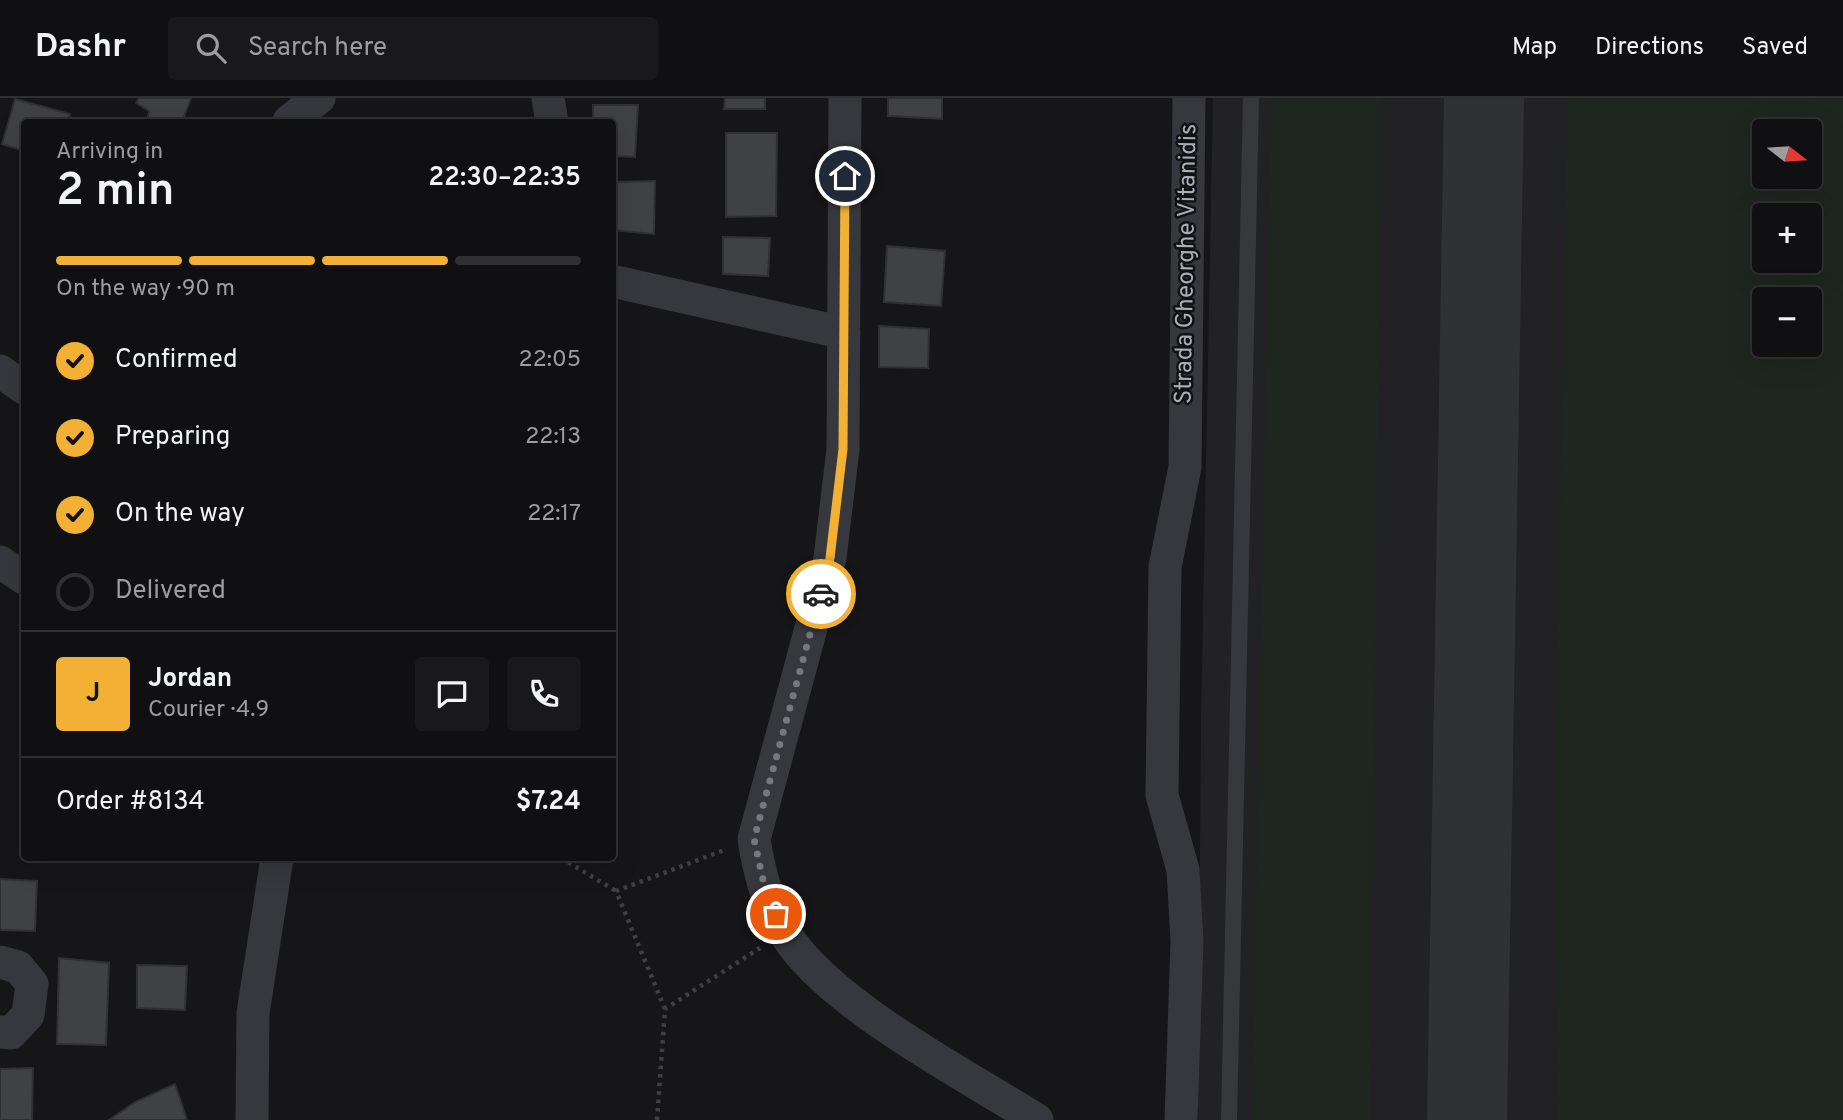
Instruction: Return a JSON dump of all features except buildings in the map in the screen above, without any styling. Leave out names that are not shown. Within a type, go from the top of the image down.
[{"type":"street","points":[[292,119],[318,98]]},
{"type":"street","points":[[548,98],[552,119]]},
{"type":"street","points":[[845,98],[843,449],[830,558],[754,839],[764,884],[784,933],[824,979],[901,1034],[1037,1120]]},
{"type":"street","name":"Strada Gheorghe Vitanidis","points":[[1181,1120],[1187,941],[1183,870],[1162,795],[1165,567],[1185,467],[1189,98]]},
{"type":"street","points":[[616,282],[844,333]]},
{"type":"street","points":[[0,372],[21,386]]},
{"type":"street","points":[[0,562],[21,576]]},
{"type":"street","points":[[252,1120],[253,1013],[276,861]]},
{"type":"street","points":[[0,962],[18,967],[32,984],[28,1015],[11,1033],[0,1032]]},
{"type":"lane","points":[[1229,1120],[1251,98]]},
{"type":"path","points":[[616,891],[754,839]]},
{"type":"path","points":[[566,861],[616,891],[665,1009],[657,1120]]},
{"type":"path","points":[[665,1009],[784,933]]},
{"type":"shaded area","points":[[1213,98],[1843,98],[1843,1120],[1198,1120],[1201,720]]},
{"type":"shaded area","points":[[1271,98],[1382,98],[1370,1120],[1252,1120]]},
{"type":"shaded area","points":[[1567,98],[1843,98],[1843,1120],[1558,1120],[1555,796]]},
{"type":"taxiway","points":[[1467,1120],[1484,98]]},
{"type":"way so far","points":[[776,914],[764,884],[754,839],[821,594]]},
{"type":"route","points":[[821,594],[830,558],[843,449],[845,176]]}]
